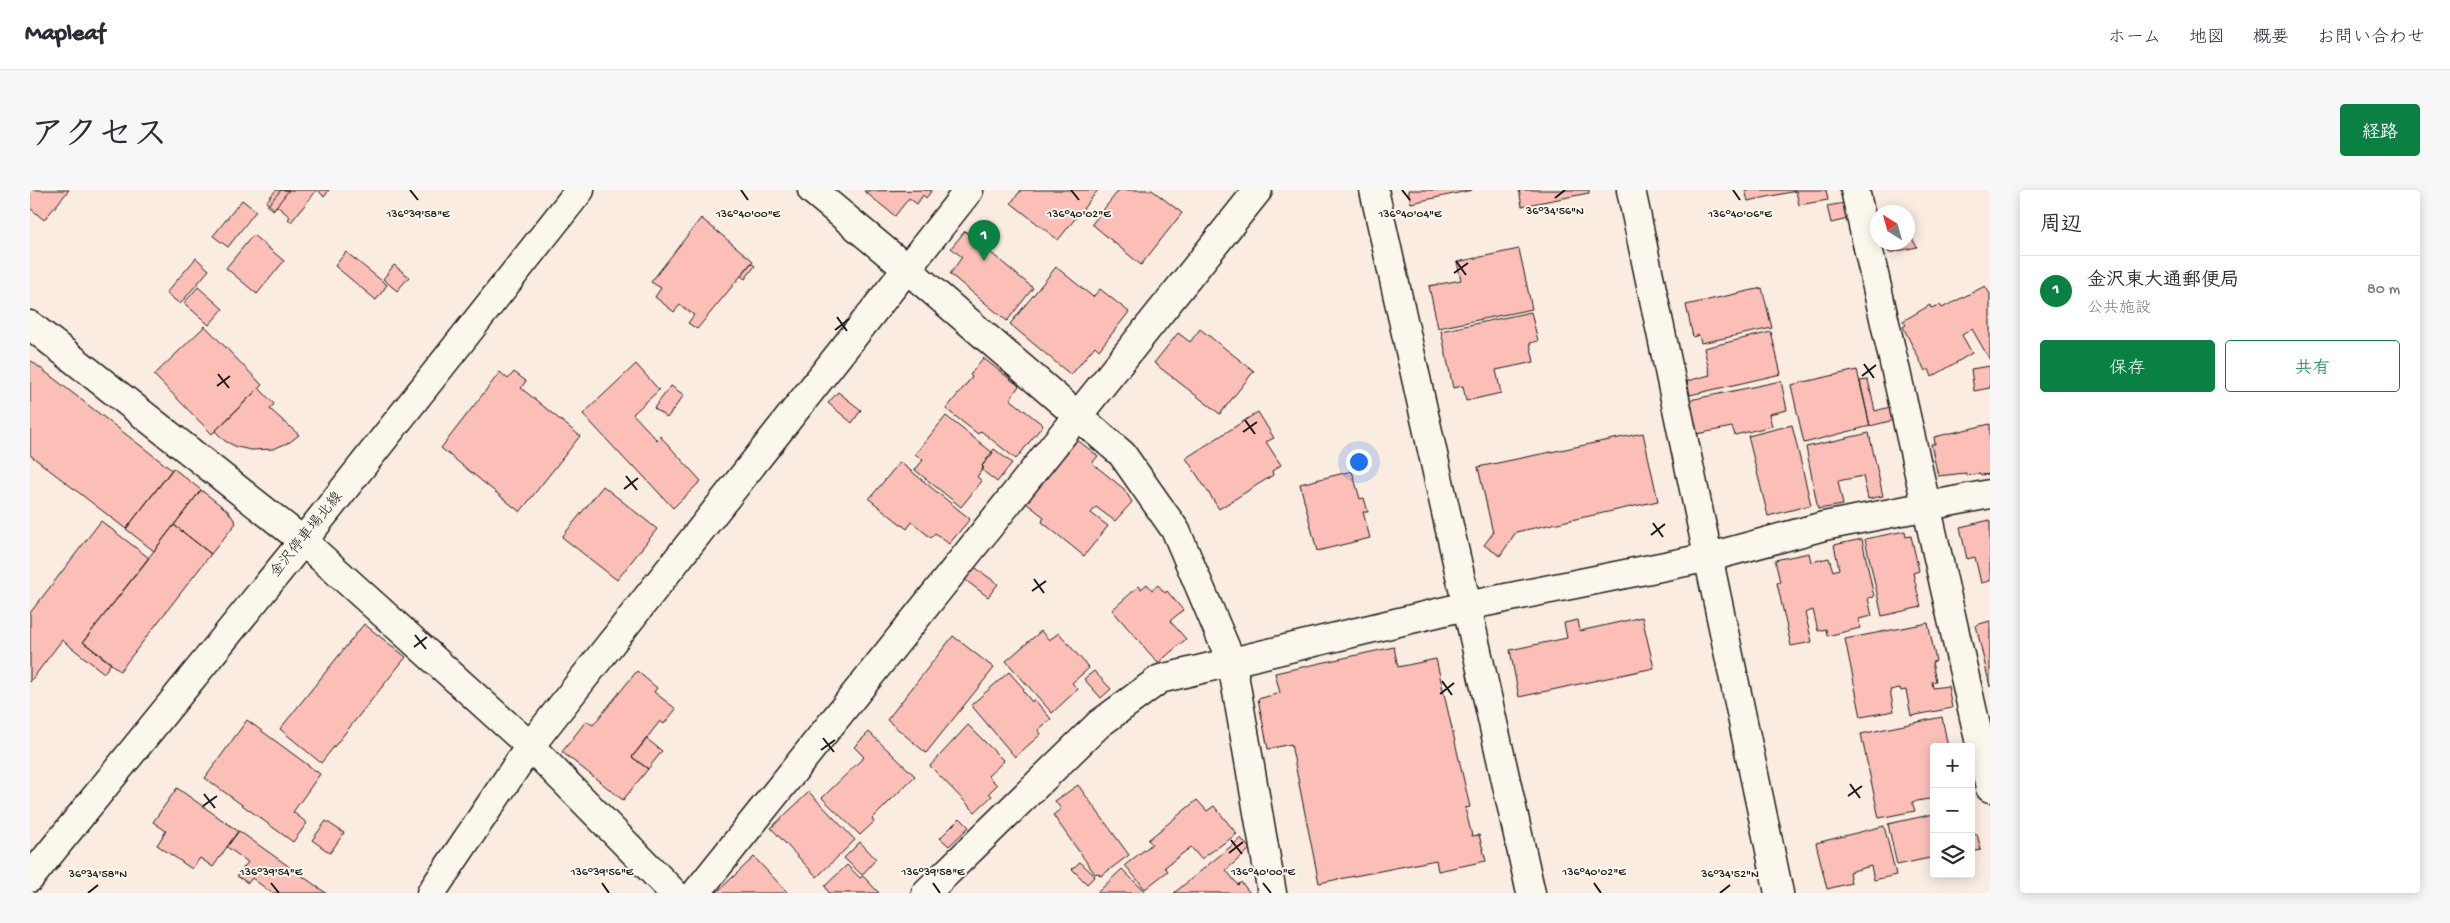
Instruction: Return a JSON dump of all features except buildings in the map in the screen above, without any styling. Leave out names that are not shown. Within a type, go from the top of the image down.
[{"type":"street","name":"金沢停車場北線","points":[[30,878],[303,541],[580,190]]},
{"type":"street","points":[[812,190],[906,268],[1122,454],[1176,530],[1232,663],[1272,893]]},
{"type":"street","points":[[431,893],[530,746],[968,190]]},
{"type":"street","points":[[696,893],[1258,190]]},
{"type":"street","points":[[1374,190],[1531,893]]},
{"type":"street","points":[[1631,190],[1710,557],[1779,893]]},
{"type":"street","points":[[1855,190],[1990,788]]},
{"type":"street","points":[[30,325],[303,541],[530,746],[674,893]]},
{"type":"street","points":[[926,893],[1099,724],[1160,679],[1466,606],[1710,557],[1824,526],[1990,494]]},
{"type":"place","name":"金沢東大通郵便局","points":[[984,261]]}]
